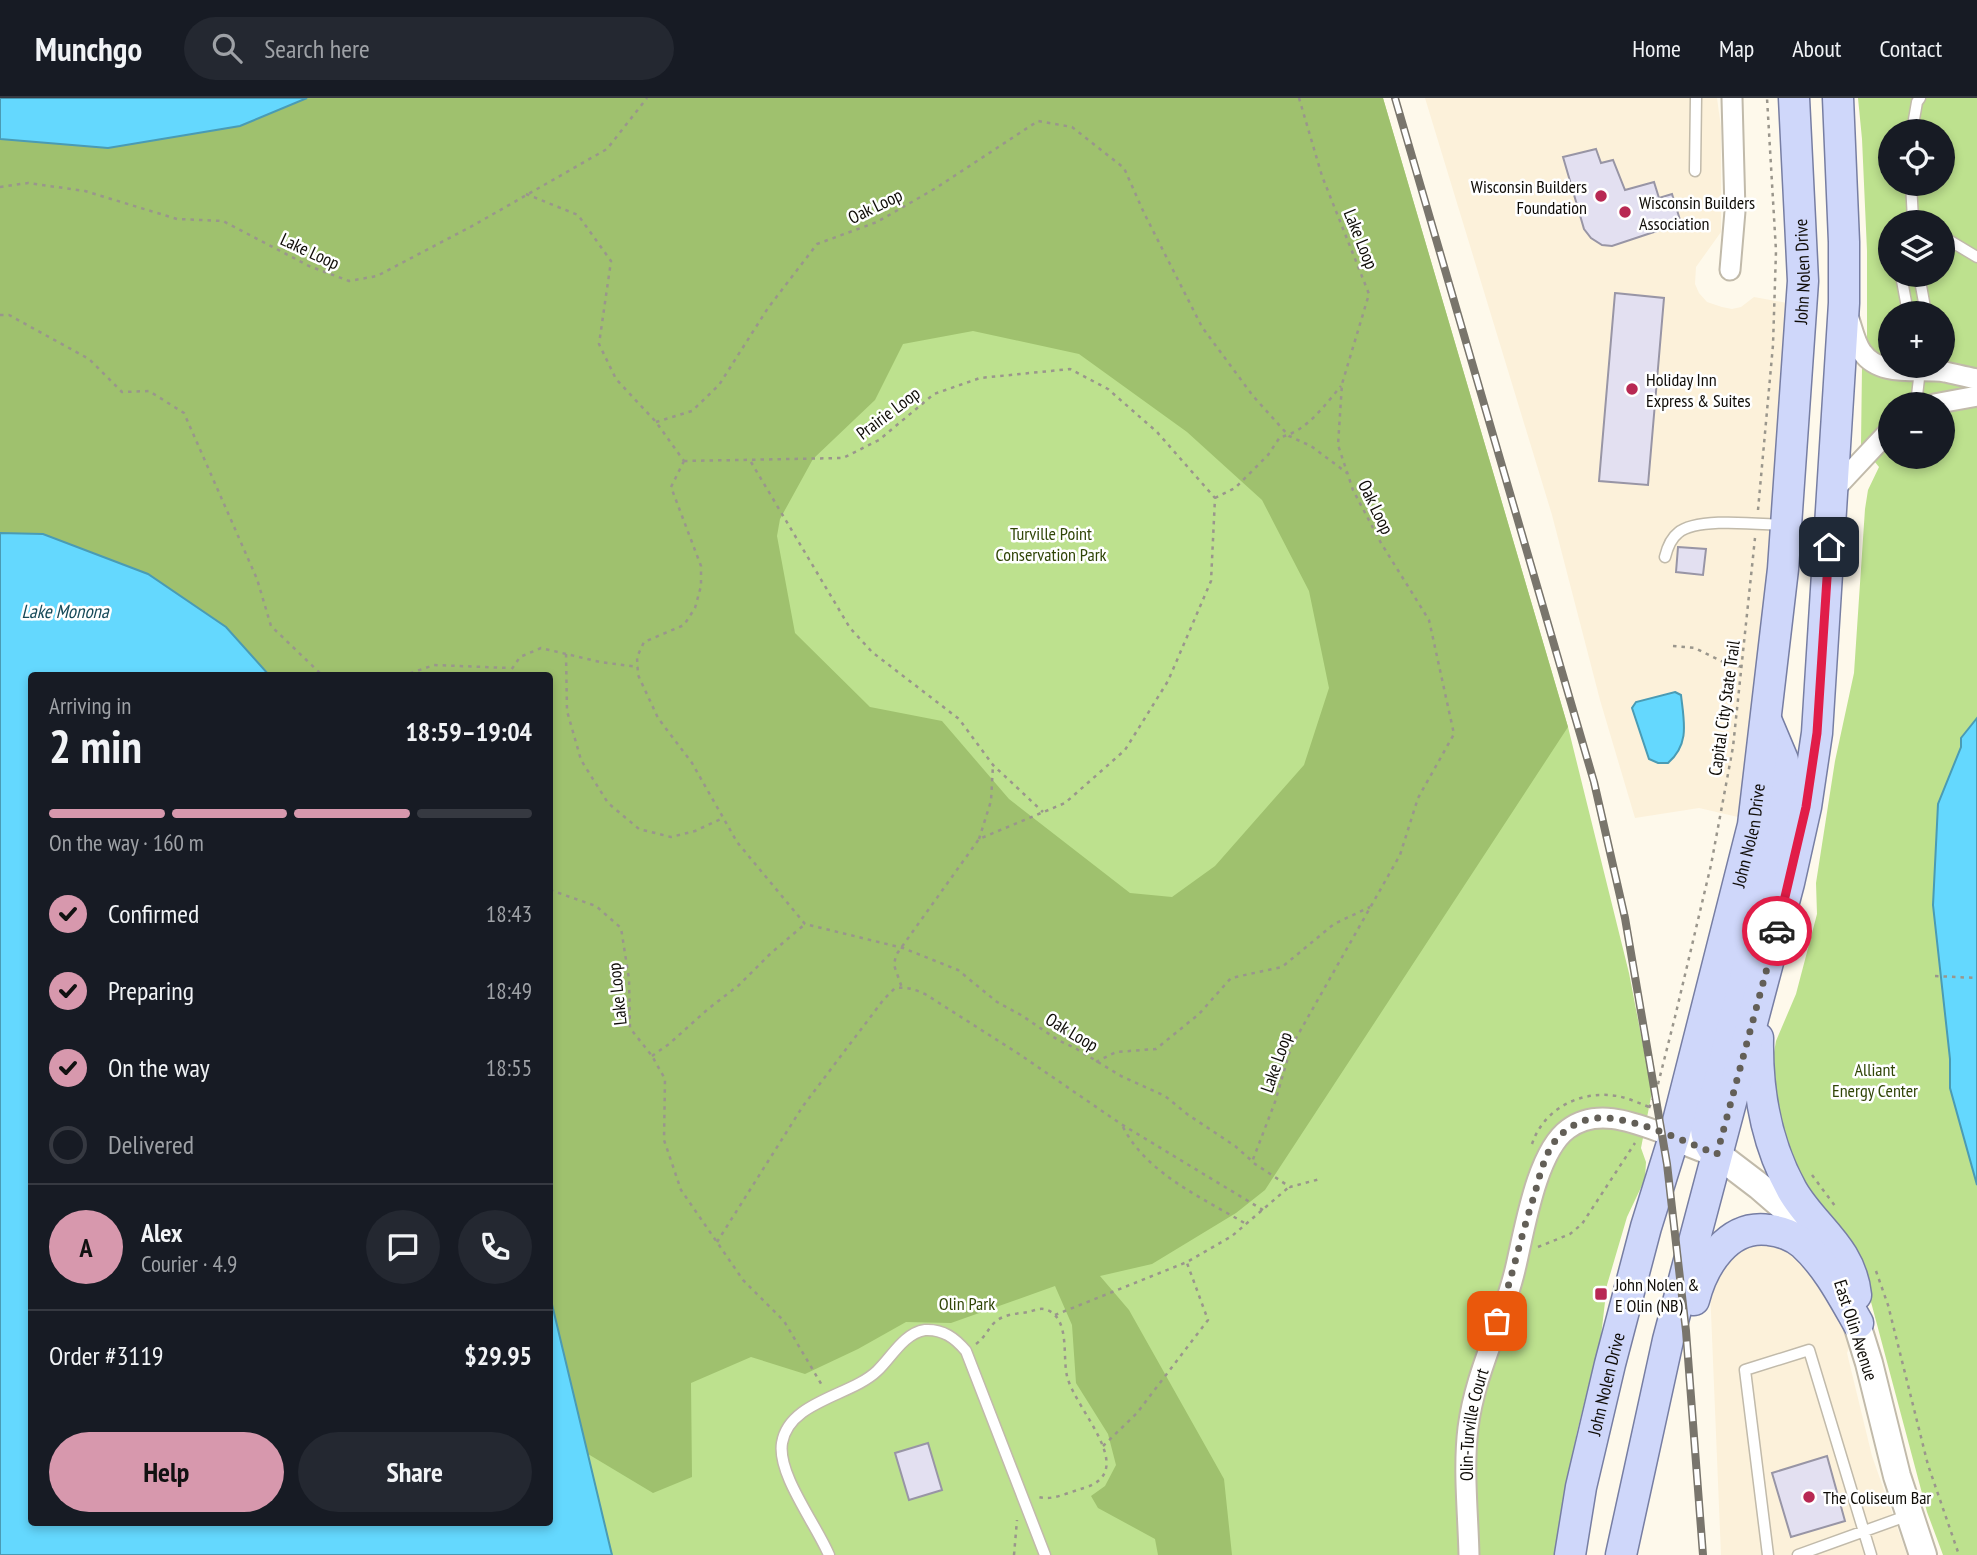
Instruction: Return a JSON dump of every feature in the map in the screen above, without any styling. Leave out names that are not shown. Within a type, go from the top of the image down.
[{"type":"main road","name":"John Nolen Drive","points":[[1570,1555],[1581,1487],[1609,1364],[1646,1227],[1674,1137],[1753,825],[1783,569],[1802,281],[1794,98]]},
{"type":"main road","points":[[1621,1555],[1665,1351],[1758,1005],[1806,807],[1817,733],[1844,303],[1838,98]]},
{"type":"main road","points":[[1717,1154],[1708,1143],[1705,1130],[1706,1111],[1756,931],[1783,802],[1783,760],[1766,718]]},
{"type":"main road","points":[[1758,1005],[1761,1100],[1774,1150],[1793,1191],[1842,1253],[1855,1288],[1858,1324]]},
{"type":"main road","points":[[1639,1465],[1662,1420],[1697,1286],[1721,1246],[1736,1235],[1755,1228],[1778,1231],[1801,1242],[1825,1266],[1858,1324]]},
{"type":"street","points":[[1730,270],[1735,211],[1732,98]]},
{"type":"street","points":[[1844,303],[1861,351],[1869,360],[1878,364]]},
{"type":"street","points":[[1955,374],[1977,379]]},
{"type":"street","points":[[1955,400],[1977,396]]},
{"type":"street","points":[[1832,492],[1878,443]]},
{"type":"street","name":"Olin-Turville Court","points":[[1469,1555],[1466,1463],[1472,1401],[1552,1145],[1569,1128],[1585,1120],[1599,1118],[1619,1119],[1674,1137]]},
{"type":"street","name":"East Olin Avenue","points":[[1674,1137],[1717,1154],[1759,1186],[1808,1227],[1835,1266],[1858,1324],[1909,1515],[1923,1555]]},
{"type":"lane","points":[[1695,171],[1696,98]]},
{"type":"lane","points":[[1915,119],[1920,98]]},
{"type":"lane","points":[[1955,244],[1977,257]]},
{"type":"lane","points":[[1665,557],[1674,537],[1688,527],[1708,524],[1786,525]]},
{"type":"lane","points":[[829,1555],[790,1482],[782,1460],[786,1430],[802,1413],[875,1373],[911,1336],[924,1330],[941,1331],[955,1338],[966,1351],[1045,1555]]},
{"type":"lane","points":[[1768,1555],[1745,1370],[1809,1350],[1871,1555]]},
{"type":"lane","points":[[1798,1555],[1909,1515]]},
{"type":"path","name":"Lake Loop","points":[[0,187],[28,183],[85,191],[177,219],[223,221],[309,267],[349,281],[377,276],[474,225],[607,149],[647,98]]},
{"type":"path","name":"Lake Loop","points":[[1299,98],[1322,176],[1369,295],[1342,384],[1338,445],[1347,473]]},
{"type":"path","name":"Capital City State Trail","points":[[1519,1246],[1537,1248],[1570,1234],[1582,1224],[1632,1152],[1656,1092],[1711,865],[1733,747],[1743,667],[1773,345],[1776,251],[1768,98]]},
{"type":"path","name":"Oak Loop","points":[[656,422],[692,411],[719,385],[768,308],[817,244],[877,222],[936,188],[1038,121],[1072,127],[1124,168],[1202,327],[1253,396],[1289,436],[1311,446],[1347,473],[1381,543],[1429,620],[1454,734],[1418,798],[1400,855],[1370,907],[1334,924],[1282,967],[1231,978],[1199,1014],[1156,1049],[1116,1052],[1096,1062],[998,1002],[958,970],[902,948]]},
{"type":"path","points":[[526,194],[578,215],[611,261],[598,344],[616,379],[656,422],[684,461],[671,487],[701,566],[701,586],[695,608],[684,625],[644,642],[638,657],[638,674],[658,718],[692,763],[737,842],[805,924],[902,948]]},
{"type":"path","points":[[0,315],[9,315],[89,359],[122,392],[149,391],[184,413],[257,579],[271,626],[319,672]]},
{"type":"path","name":"Prairie Loop","points":[[684,461],[843,458],[879,440],[934,394],[980,378],[1070,369],[1108,389],[1157,432],[1215,498]]},
{"type":"path","points":[[979,839],[1065,803],[1125,750],[1168,681],[1211,581],[1215,498],[1235,488],[1268,455],[1280,437],[1289,436],[1322,408],[1342,384]]},
{"type":"path","points":[[751,460],[849,628],[872,652],[959,719],[993,765],[1043,812]]},
{"type":"path","points":[[1673,646],[1695,648],[1727,664],[1743,667]]},
{"type":"path","points":[[508,672],[520,657],[541,649],[638,667]]},
{"type":"path","points":[[566,654],[568,711],[581,760],[608,803],[639,829],[671,837],[695,831],[723,818]]},
{"type":"path","points":[[414,672],[434,665],[510,668]]},
{"type":"path","points":[[902,988],[894,965],[896,955],[979,839],[991,801],[993,765]]},
{"type":"path","name":"Lake Loop","points":[[553,891],[596,906],[621,928],[629,979],[631,1028],[665,1079],[664,1140],[681,1190],[743,1280],[783,1321],[830,1398]]},
{"type":"path","name":"Lake Loop","points":[[1252,1162],[1275,1102],[1291,1047],[1370,907]]},
{"type":"path","points":[[652,1056],[739,985],[805,924]]},
{"type":"path","points":[[1936,976],[1977,978]]},
{"type":"path","points":[[717,1242],[803,1106],[895,988],[909,988],[925,993],[1121,1124],[1263,1210]]},
{"type":"path","points":[[1096,1062],[1165,1096],[1235,1146],[1252,1162],[1290,1187]]},
{"type":"path","points":[[1121,1124],[1132,1146],[1163,1174],[1246,1224]]},
{"type":"path","points":[[1055,1315],[1187,1262],[1232,1236],[1290,1187],[1321,1179]]},
{"type":"path","points":[[1103,1446],[1137,1413],[1208,1320],[1187,1262]]},
{"type":"path","points":[[966,1351],[983,1339],[994,1323],[1003,1317],[1042,1309],[1055,1315],[1062,1327],[1066,1372],[1071,1391],[1103,1446],[1108,1467],[1103,1477],[1094,1485],[1046,1500],[1037,1497],[1017,1519],[1014,1555]]},
{"type":"shaded area","points":[[1425,98],[1717,98],[1721,127],[1721,232],[1696,267],[1695,284],[1707,302],[1722,307],[1741,307],[1754,297],[1787,303],[1780,440],[1748,762],[1738,817],[1699,808],[1635,818],[1600,700],[1552,515]]},
{"type":"shaded area","points":[[1778,1231],[1858,1323],[1847,1353],[1872,1456],[1907,1555],[1721,1555],[1709,1264]]},
{"type":"green space","name":"Turville Point Conservation Park","points":[[307,98],[1383,98],[1568,727],[1629,973],[1652,1092],[1641,1148],[1646,1162],[1645,1179],[1627,1217],[1607,1285],[1601,1336],[1577,1432],[1554,1555],[612,1555],[553,1309],[553,672],[266,672],[226,627],[43,534],[0,533],[0,139],[109,148],[240,126]]},
{"type":"green space","name":"Turville Point Conservation Park","points":[[307,98],[1383,98],[1568,727],[1265,1190],[1236,1213],[1152,1264],[1100,1276],[1129,1310],[1224,1479],[1232,1555],[1158,1555],[1155,1539],[1098,1508],[1091,1496],[1105,1486],[1116,1465],[1108,1434],[1076,1383],[1072,1325],[1055,1286],[951,1323],[906,1322],[805,1374],[751,1357],[691,1383],[692,1477],[653,1493],[588,1454],[553,1308],[553,672],[266,672],[226,627],[38,534],[0,533],[0,139],[109,148],[240,126]],"holes":[[[973,331],[1079,354],[1187,432],[1262,500],[1309,591],[1329,688],[1304,765],[1215,866],[1172,897],[1130,893],[1009,799],[942,721],[870,707],[795,633],[777,536],[780,519],[813,459],[875,400],[903,344]]]},
{"type":"green space","name":"Alliant Energy Center","points":[[1858,98],[1977,98],[1977,1555],[1943,1555],[1927,1512],[1867,1287],[1783,1155],[1771,1070],[1776,1041],[1796,994],[1817,914],[1816,883],[1835,761],[1854,673],[1868,490],[1878,469],[1955,469],[1955,392],[1878,392],[1878,466],[1861,445],[1862,367],[1867,347],[1867,251]]},
{"type":"water","points":[[0,98],[307,98],[240,126],[108,148],[0,139]]},
{"type":"water","name":"Lake Monona","points":[[0,533],[43,534],[148,574],[226,627],[266,672],[28,672],[28,1526],[553,1526],[553,1309],[612,1555],[0,1555]]},
{"type":"water","points":[[1675,692],[1681,695],[1683,740],[1668,763],[1658,763],[1649,759],[1632,708],[1636,702]]},
{"type":"water","points":[[1977,718],[1977,1185],[1950,1088],[1950,1059],[1933,905],[1938,804],[1961,747],[1961,738]]},
{"type":"building","points":[[1596,149],[1601,163],[1613,160],[1625,190],[1654,182],[1659,198],[1672,194],[1681,223],[1612,246],[1602,245],[1591,238],[1584,229],[1563,157]]},
{"type":"building","name":"Holiday Inn Express & Suites","points":[[1615,293],[1664,298],[1648,485],[1599,481]]},
{"type":"building","points":[[1678,547],[1706,549],[1703,575],[1676,572]]},
{"type":"building","points":[[928,1443],[942,1490],[909,1500],[895,1453]]},
{"type":"building","name":"The Coliseum Bar","points":[[1827,1456],[1845,1521],[1791,1537],[1772,1473]]},
{"type":"railway","points":[[1395,98],[1594,782],[1625,918],[1667,1164],[1686,1331],[1703,1555]]},
{"type":"way so far","points":[[1497,1321],[1546,1159],[1552,1145],[1569,1128],[1585,1120],[1619,1119],[1717,1154],[1777,931]]},
{"type":"place","name":"Wisconsin Builders Foundation","points":[[1601,196]]},
{"type":"place","name":"Wisconsin Builders Association","points":[[1625,212]]},
{"type":"place","name":"Holiday Inn Express & Suites","points":[[1632,389]]},
{"type":"place","name":"John Nolen & E Olin (NB)","points":[[1601,1294]]},
{"type":"place","name":"The Coliseum Bar","points":[[1809,1497]]},
{"type":"route","points":[[1777,931],[1806,807],[1817,733],[1829,547]]},
{"type":"park label","name":"Olin Park","points":[[967,1303]]}]
